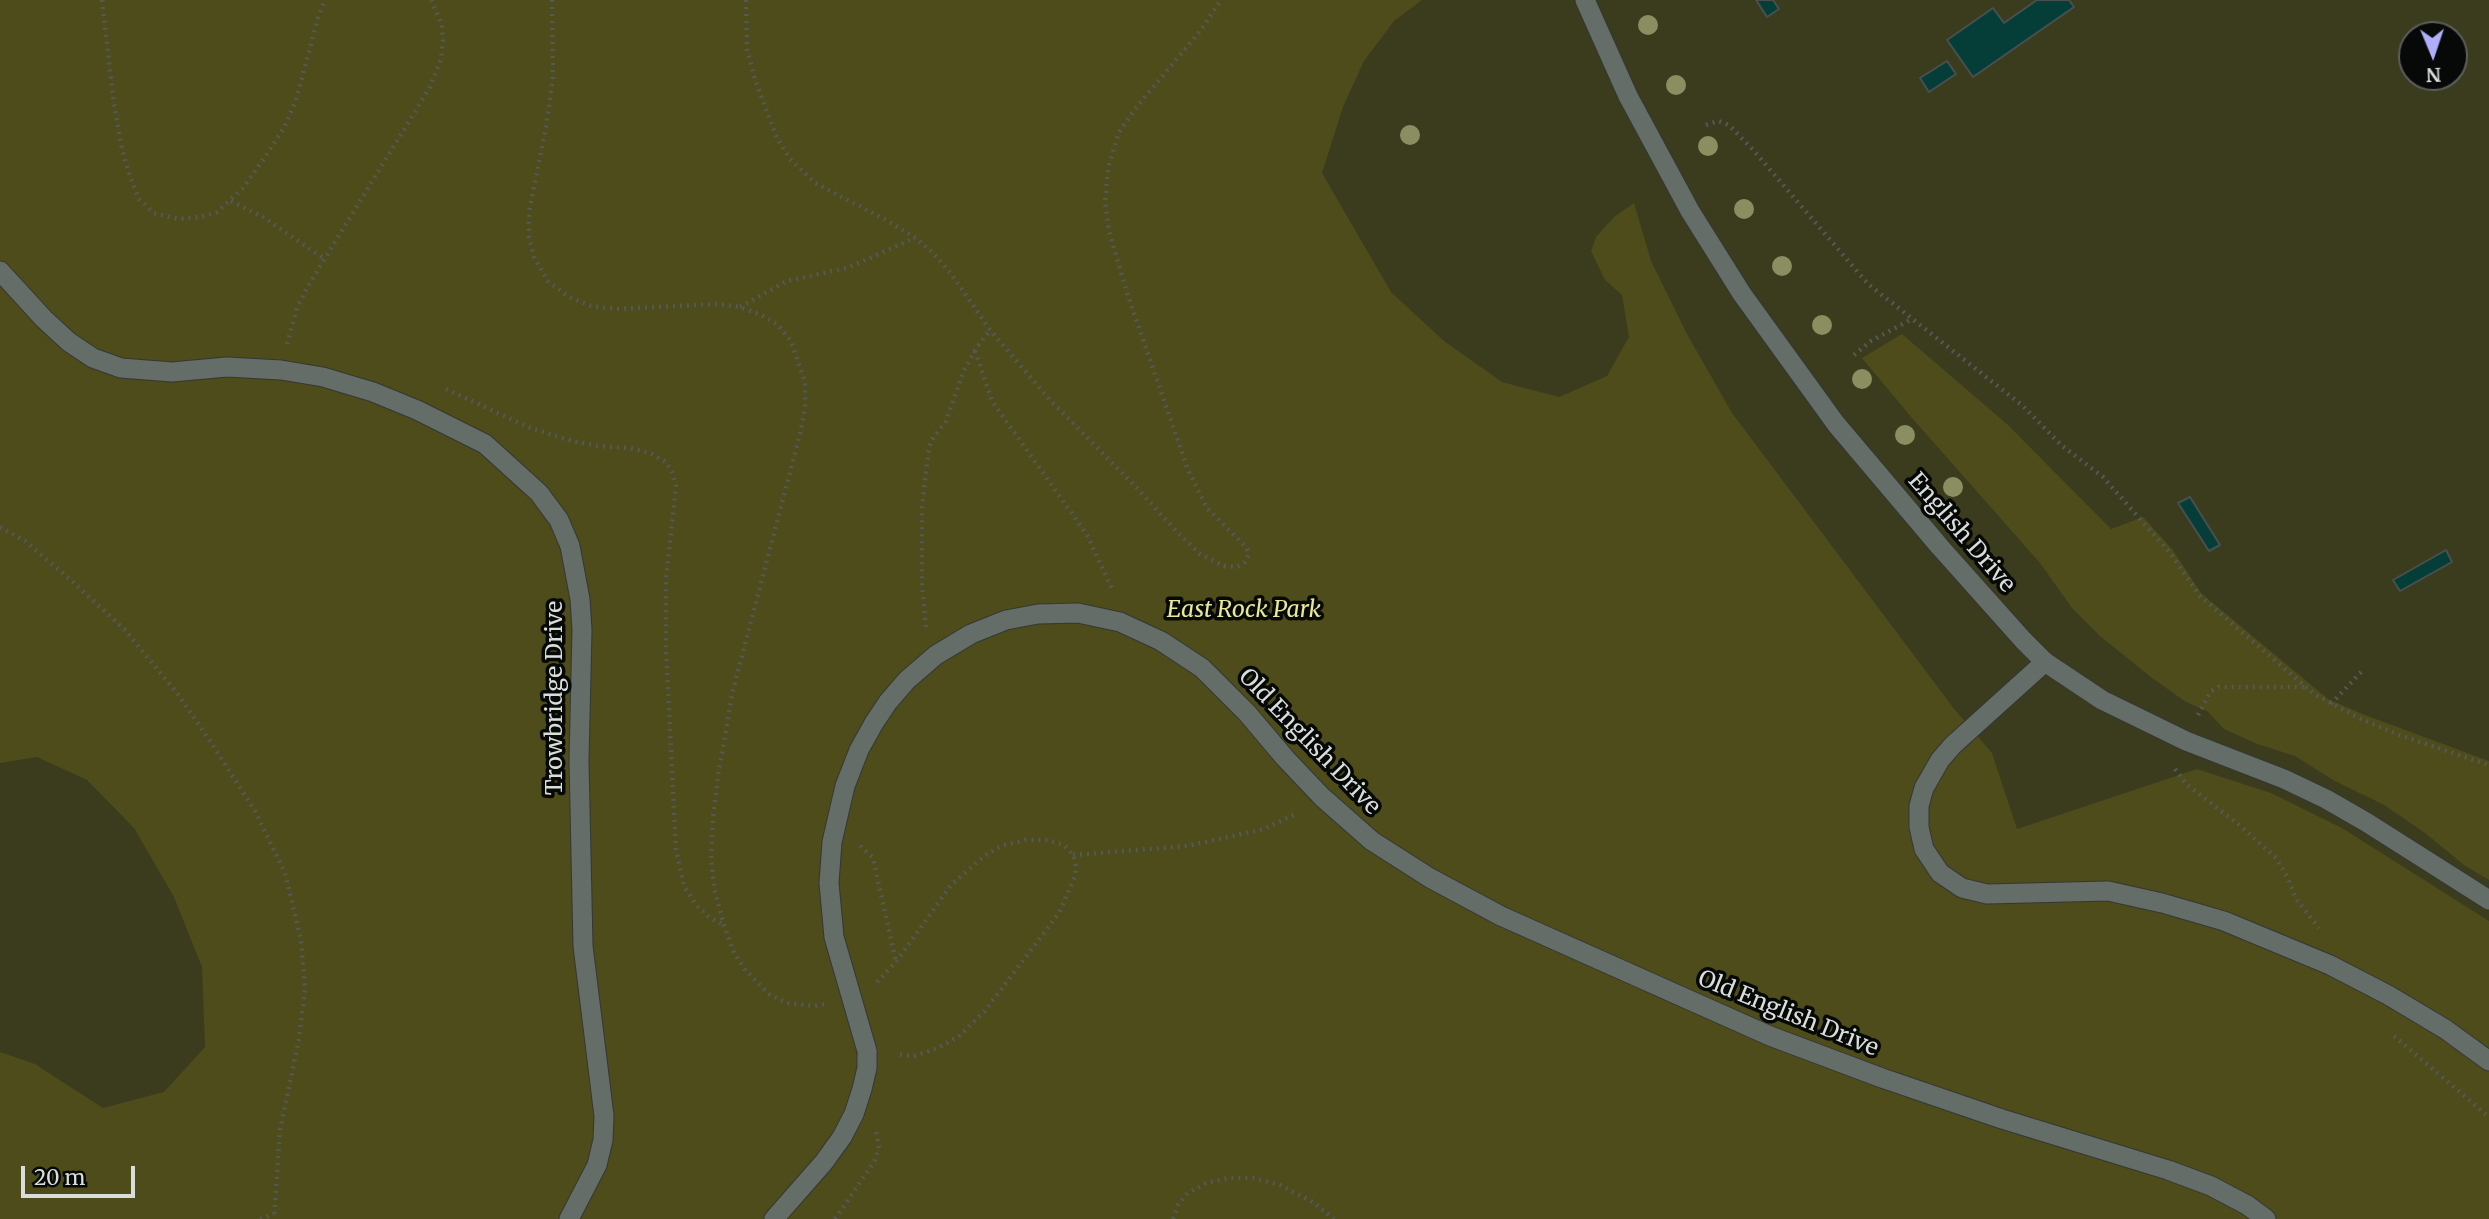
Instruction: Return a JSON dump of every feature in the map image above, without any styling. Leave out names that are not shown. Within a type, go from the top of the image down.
[{"type":"street","name":"English Drive","points":[[1585,0],[1628,96],[1690,211],[1749,305],[1836,424],[1940,547],[2045,662],[2092,694],[2136,718],[2326,799],[2489,900]]},
{"type":"street","name":"Trowbridge Drive","points":[[0,271],[69,342],[93,358],[121,368],[172,372],[227,367],[281,370],[323,377],[373,392],[417,410],[485,444],[539,494],[559,520],[570,546],[580,599],[582,630],[579,761],[583,946],[604,1116],[603,1140],[597,1165],[569,1219]]},
{"type":"street","name":"Old English Drive","points":[[774,1219],[824,1162],[842,1137],[854,1114],[867,1068],[867,1051],[834,937],[829,883],[832,842],[845,786],[859,750],[888,702],[907,680],[936,655],[971,634],[994,625],[1038,614],[1077,613],[1120,622],[1161,641],[1202,668],[1247,713],[1322,797],[1372,841],[1430,878],[1501,916],[1770,1036],[2002,1119],[2168,1170],[2211,1186],[2247,1205],[2266,1219]]},
{"type":"street","points":[[2045,662],[1953,745],[1940,760],[1924,788],[1919,806],[1919,827],[1924,849],[1940,873],[1962,887],[1987,894],[2108,891],[2162,902],[2224,921],[2330,965],[2388,995],[2445,1029],[2489,1061]]},
{"type":"path","points":[[102,0],[122,149],[139,199],[154,213],[178,219],[217,212],[231,201],[284,128],[296,100],[325,0]]},
{"type":"path","points":[[281,370],[297,308],[430,87],[441,59],[442,25],[431,0]]},
{"type":"path","points":[[552,0],[553,77],[546,127],[528,212],[529,237],[534,257],[548,281],[569,297],[591,306],[617,309],[693,305],[740,307],[777,324],[791,341],[805,382],[805,409],[733,690],[713,818],[711,858],[715,892],[734,953],[746,971],[769,994],[787,1003],[814,1006],[827,1003]]},
{"type":"path","points":[[746,0],[747,49],[755,80],[777,138],[790,159],[815,183],[916,238],[933,253],[952,275],[990,330],[1050,400],[1200,554],[1224,566],[1237,567],[1245,562],[1249,554],[1246,547],[1208,508],[1188,470],[1128,293],[1109,231],[1105,202],[1108,168],[1119,132],[1201,30],[1221,0]]},
{"type":"path","points":[[1706,125],[1717,121],[1729,125],[1754,150],[1868,284],[1910,320],[2023,406],[2060,445],[2103,477],[2171,554],[2200,596],[2305,687],[2331,704],[2399,735],[2489,765]]},
{"type":"path","points":[[231,201],[263,217],[326,260]]},
{"type":"path","points":[[740,307],[787,281],[846,268],[916,238]]},
{"type":"path","points":[[1854,355],[1871,341],[1910,320]]},
{"type":"path","points":[[936,655],[927,634],[922,585],[922,508],[928,454],[931,441],[946,421],[958,395],[964,370],[990,330]]},
{"type":"path","points":[[975,350],[992,401],[1087,535],[1114,592],[1120,622]]},
{"type":"path","points":[[0,527],[34,549],[125,630],[177,693],[255,811],[285,873],[301,940],[305,990],[299,1039],[280,1130],[274,1216],[260,1219]]},
{"type":"path","points":[[2331,704],[2362,671]]},
{"type":"path","points":[[2198,715],[2211,691],[2219,687],[2305,687]]},
{"type":"path","points":[[2175,764],[2175,769],[2186,784],[2237,823],[2276,858],[2296,899],[2319,928]]},
{"type":"path","points":[[1073,855],[1186,846],[1228,838],[1264,829],[1322,797]]},
{"type":"path","points":[[867,1051],[914,1056],[938,1048],[959,1036],[1001,992],[1059,913],[1075,876],[1073,855],[1064,845],[1048,840],[1036,840],[1001,846],[984,856],[951,885],[896,962],[876,984]]},
{"type":"path","points":[[832,842],[858,845],[873,858],[896,962]]},
{"type":"path","points":[[2386,1030],[2489,1117]]},
{"type":"path","points":[[835,1219],[874,1162],[879,1149],[876,1129],[854,1114]]},
{"type":"path","points":[[1173,1219],[1178,1205],[1188,1193],[1206,1183],[1229,1178],[1253,1178],[1280,1185],[1313,1202],[1334,1219]]},
{"type":"green space","name":"East Rock Park","points":[[0,0],[2489,0],[2489,1219],[0,1216]]},
{"type":"green space","name":"East Rock Park","points":[[0,0],[1422,0],[1394,21],[1364,61],[1343,107],[1322,173],[1391,292],[1444,341],[1502,382],[1559,397],[1607,376],[1629,337],[1622,295],[1605,280],[1591,251],[1596,237],[1614,217],[1634,203],[1651,261],[1687,334],[1732,413],[1955,710],[1992,753],[2017,829],[2197,769],[2271,793],[2342,828],[2489,921],[2489,1219],[0,1219],[0,1052],[35,1064],[103,1108],[164,1092],[205,1047],[202,967],[174,897],[134,828],[87,780],[37,757],[0,763]]},
{"type":"green space","points":[[1902,334],[2008,425],[2111,529],[2143,517],[2172,549],[2201,593],[2328,699],[2489,761],[2489,880],[2464,865],[2425,833],[2384,805],[2333,780],[2295,756],[2257,744],[2224,729],[2207,711],[2186,702],[2100,636],[2072,608],[2040,563],[1862,358]]},
{"type":"building","points":[[1756,0],[1773,0],[1779,9],[1767,17]]},
{"type":"building","points":[[2037,0],[2069,0],[2074,7],[1973,77],[1947,40],[1993,8],[2004,23]]},
{"type":"building","points":[[1947,61],[1956,74],[1929,92],[1920,78]]},
{"type":"building","points":[[2190,497],[2220,545],[2209,551],[2178,503]]},
{"type":"building","points":[[2446,550],[2452,562],[2400,591],[2393,580]]}]
